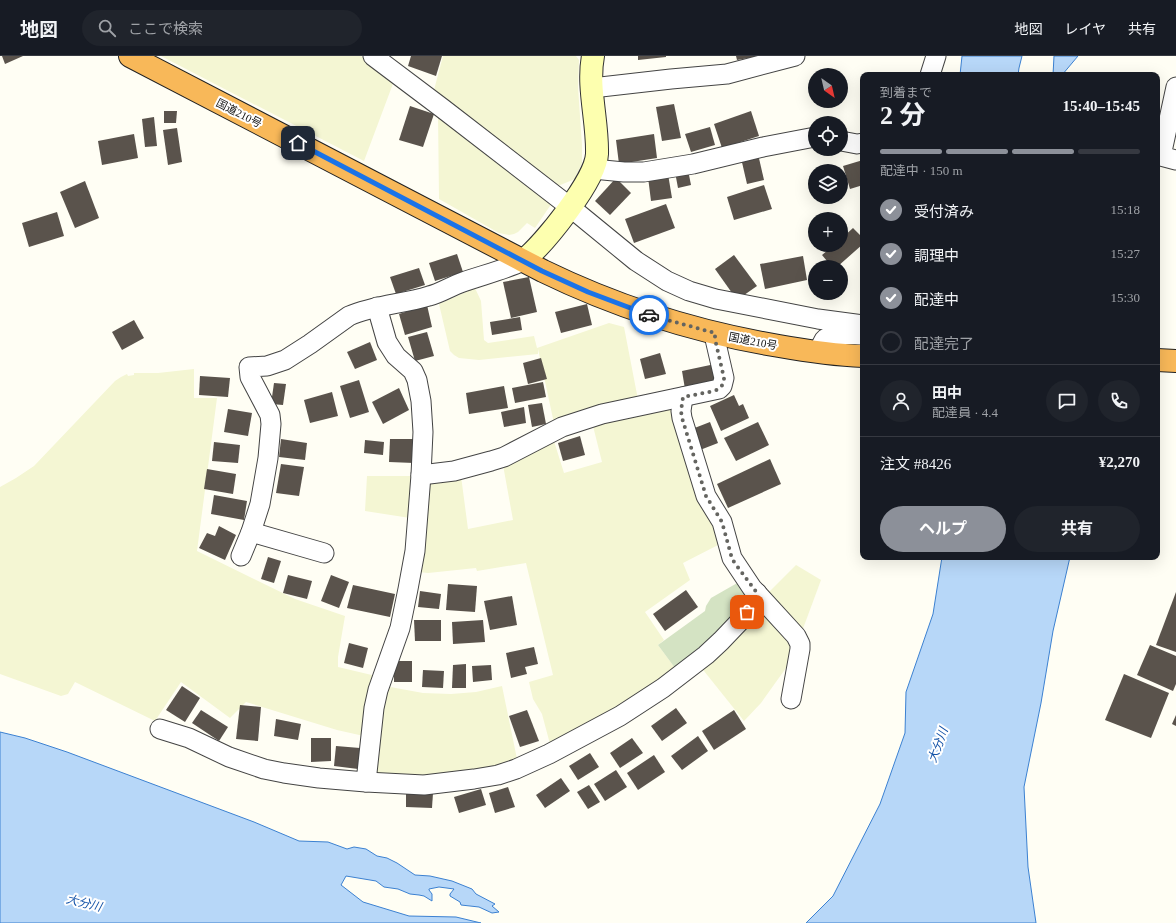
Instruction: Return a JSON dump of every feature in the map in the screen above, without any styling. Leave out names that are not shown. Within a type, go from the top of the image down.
[{"type":"highway","name":"国道210号","points":[[130,56],[523,261],[613,302],[660,318],[751,341],[819,352],[860,356]]},
{"type":"highway","points":[[1160,360],[1176,361]]},
{"type":"street","points":[[373,56],[650,271],[667,281],[689,291],[716,299],[818,319],[860,325]]},
{"type":"street","points":[[241,556],[257,515],[264,488],[271,424],[270,416],[250,377],[249,367],[267,366],[285,360],[349,316],[368,309],[429,296],[461,283],[508,268],[523,261],[538,247],[570,208],[593,169],[597,156],[597,147],[590,67],[671,79],[726,74],[795,56]]},
{"type":"street","points":[[931,72],[936,56]]},
{"type":"street","points":[[1176,87],[1161,156],[1176,160]]},
{"type":"street","points":[[593,169],[644,172],[693,164],[758,148],[808,138]]},
{"type":"street","points":[[848,142],[860,144]]},
{"type":"street","points":[[366,782],[374,708],[378,690],[400,628],[415,551],[421,475],[423,419],[417,380],[412,372],[396,356],[390,346],[385,335],[377,307]]},
{"type":"street","points":[[421,475],[454,471],[491,462],[504,457],[562,427],[602,414],[714,391],[722,386],[724,378],[715,333]]},
{"type":"street","points":[[819,352],[824,340],[828,336],[860,336]]},
{"type":"street","points":[[683,397],[681,411],[682,418],[706,496],[722,522],[732,558],[757,593],[796,636],[800,644],[791,699]]},
{"type":"street","points":[[251,532],[324,553]]},
{"type":"street","points":[[160,729],[189,738],[229,757],[264,769],[319,778],[366,782],[424,784],[498,775],[531,763],[620,716],[663,688],[706,655],[732,630],[752,606],[757,593]]},
{"type":"green space","points":[[161,56],[361,56],[394,81],[364,161]]},
{"type":"green space","points":[[443,56],[576,56],[579,60],[578,87],[582,163],[575,179],[553,188],[552,203],[535,228],[527,223],[514,234],[509,235],[499,233],[439,199],[438,114],[434,90]]},
{"type":"green space","points":[[475,288],[481,301],[484,340],[488,343],[534,336],[537,348],[609,323],[624,327],[640,410],[671,405],[720,544],[683,563],[690,580],[645,612],[664,640],[658,645],[678,672],[550,744],[542,714],[533,699],[529,682],[553,675],[526,563],[477,571],[476,568],[428,573],[419,572],[423,520],[365,511],[367,476],[461,476],[468,529],[513,520],[503,465],[553,438],[564,473],[602,462],[590,414],[555,428],[538,349],[538,354],[479,360],[459,358],[450,351],[439,304]]},
{"type":"green space","points":[[194,369],[194,398],[217,398],[197,551],[295,599],[345,616],[338,657],[338,667],[376,676],[374,684],[423,693],[451,694],[476,692],[502,686],[517,759],[515,762],[469,775],[374,778],[377,739],[337,730],[246,702],[230,718],[181,682],[155,721],[75,682],[68,694],[61,696],[0,674],[0,487],[34,466],[115,381],[121,377],[127,374],[128,376],[134,375],[134,373],[158,373]]},
{"type":"green space","points":[[796,565],[821,580],[801,634],[765,596]]},
{"type":"green space","points":[[739,582],[750,597],[749,602],[678,672],[658,645],[705,611],[711,598]]},
{"type":"green space","points":[[760,604],[791,638],[791,661],[761,703],[744,721],[700,666]]},
{"type":"water","points":[[962,56],[1022,56],[1018,72],[960,72]]},
{"type":"water","points":[[1054,56],[1078,56],[1065,72],[1053,72]]},
{"type":"water","name":"大分川","points":[[942,560],[1069,560],[1053,631],[1041,703],[1024,787],[1028,867],[1036,923],[806,923],[833,896],[880,804],[905,733],[906,692],[933,614]]},
{"type":"water","name":"大分川","points":[[0,732],[25,738],[67,752],[254,822],[299,841],[328,842],[347,849],[354,847],[366,849],[377,856],[387,858],[397,863],[415,875],[430,876],[452,881],[472,889],[476,894],[495,904],[492,906],[499,912],[492,913],[479,907],[461,905],[460,902],[450,896],[454,889],[439,887],[429,889],[432,894],[432,901],[424,896],[384,887],[376,881],[346,876],[341,885],[363,902],[409,916],[456,917],[481,923],[0,923]]},
{"type":"building","points":[[2,56],[23,56],[5,64]]},
{"type":"building","points":[[411,56],[442,56],[436,76],[408,66]]},
{"type":"building","points":[[638,56],[666,56],[666,57],[638,60]]},
{"type":"building","points":[[736,56],[754,56],[754,57],[737,60]]},
{"type":"building","points":[[674,104],[681,138],[662,141],[656,107]]},
{"type":"building","points":[[410,106],[434,114],[423,147],[399,140]]},
{"type":"building","points":[[164,111],[177,111],[176,123],[164,123]]},
{"type":"building","points":[[751,111],[759,136],[722,148],[714,124]]},
{"type":"building","points":[[154,117],[157,146],[145,147],[142,119]]},
{"type":"building","points":[[710,127],[715,145],[691,152],[685,134]]},
{"type":"building","points":[[177,128],[182,162],[168,165],[163,130]]},
{"type":"building","points":[[134,134],[138,158],[102,165],[98,141]]},
{"type":"building","points":[[654,134],[657,158],[619,164],[616,140]]},
{"type":"building","points":[[758,154],[764,180],[747,184],[741,158]]},
{"type":"building","points":[[860,161],[860,186],[850,189],[848,182],[848,164]]},
{"type":"building","points":[[688,170],[691,185],[678,188],[675,172]]},
{"type":"building","points":[[668,174],[672,198],[651,201],[648,177]]},
{"type":"building","points":[[616,178],[631,193],[610,215],[595,201]]},
{"type":"building","points":[[85,181],[99,218],[75,228],[60,192]]},
{"type":"building","points":[[764,185],[772,209],[734,220],[727,197]]},
{"type":"building","points":[[666,204],[675,228],[634,243],[625,219]]},
{"type":"building","points":[[57,212],[64,236],[29,247],[22,223]]},
{"type":"building","points":[[853,228],[860,235],[860,247],[845,260],[826,260],[822,255],[826,252],[848,252],[848,233]]},
{"type":"building","points":[[457,254],[463,272],[435,281],[429,263]]},
{"type":"building","points":[[734,255],[757,286],[737,300],[715,269]]},
{"type":"building","points":[[803,256],[807,280],[765,289],[760,264]]},
{"type":"building","points":[[419,268],[425,285],[396,294],[390,277]]},
{"type":"building","points":[[529,277],[537,312],[511,318],[503,282]]},
{"type":"building","points":[[587,304],[592,325],[561,333],[555,312]]},
{"type":"building","points":[[427,305],[432,327],[405,335],[399,314]]},
{"type":"building","points":[[520,317],[522,330],[492,335],[490,322]]},
{"type":"building","points":[[134,320],[144,338],[122,350],[112,332]]},
{"type":"building","points":[[427,332],[434,356],[415,361],[408,337]]},
{"type":"building","points":[[370,342],[377,360],[355,369],[347,352]]},
{"type":"building","points":[[660,353],[666,374],[645,379],[640,359]]},
{"type":"building","points":[[541,358],[547,379],[528,384],[523,363]]},
{"type":"building","points":[[715,364],[719,381],[685,389],[682,371]]},
{"type":"building","points":[[200,376],[230,378],[228,397],[199,395]]},
{"type":"building","points":[[359,380],[369,412],[350,418],[340,386]]},
{"type":"building","points":[[543,382],[546,397],[515,403],[512,388]]},
{"type":"building","points":[[274,383],[286,384],[283,405],[271,404]]},
{"type":"building","points":[[504,386],[508,408],[469,414],[466,393]]},
{"type":"building","points":[[399,388],[409,410],[383,424],[372,402]]},
{"type":"building","points":[[332,392],[338,416],[310,423],[304,400]]},
{"type":"building","points":[[734,395],[739,406],[743,404],[749,418],[721,431],[710,406]]},
{"type":"building","points":[[542,403],[546,424],[532,427],[528,405]]},
{"type":"building","points":[[524,407],[526,423],[504,427],[501,412]]},
{"type":"building","points":[[228,409],[252,413],[248,436],[224,432]]},
{"type":"building","points":[[710,422],[718,443],[700,450],[692,429]]},
{"type":"building","points":[[758,422],[769,445],[736,461],[724,438]]},
{"type":"building","points":[[580,436],[585,455],[563,461],[558,443]]},
{"type":"building","points":[[281,439],[307,443],[305,460],[279,457]]},
{"type":"building","points":[[390,439],[415,439],[414,463],[389,462]]},
{"type":"building","points":[[365,440],[384,442],[383,455],[364,453]]},
{"type":"building","points":[[214,442],[240,445],[238,463],[212,461]]},
{"type":"building","points":[[770,459],[781,484],[728,508],[717,484]]},
{"type":"building","points":[[281,464],[304,467],[299,496],[276,493]]},
{"type":"building","points":[[207,469],[236,474],[233,494],[204,489]]},
{"type":"building","points":[[214,495],[247,501],[244,520],[211,514]]},
{"type":"building","points":[[219,526],[236,535],[225,560],[199,548],[207,533],[215,536]]},
{"type":"building","points":[[268,557],[281,561],[274,583],[261,579]]},
{"type":"building","points":[[288,575],[312,581],[307,599],[283,593]]},
{"type":"building","points":[[331,575],[349,582],[339,608],[321,601]]},
{"type":"building","points":[[448,584],[477,586],[475,612],[446,610]]},
{"type":"building","points":[[353,585],[395,594],[390,617],[347,608]]},
{"type":"building","points":[[686,590],[698,607],[665,631],[653,614]]},
{"type":"building","points":[[420,591],[441,594],[439,609],[418,607]]},
{"type":"building","points":[[1176,592],[1176,652],[1156,645]]},
{"type":"building","points":[[512,596],[517,625],[490,630],[484,601]]},
{"type":"building","points":[[414,620],[441,620],[441,641],[415,641]]},
{"type":"building","points":[[483,620],[485,642],[453,644],[452,622]]},
{"type":"building","points":[[349,643],[368,648],[363,668],[344,663]]},
{"type":"building","points":[[1150,645],[1176,656],[1176,684],[1173,691],[1137,675]]},
{"type":"building","points":[[534,647],[538,664],[525,667],[527,674],[511,678],[506,653]]},
{"type":"building","points":[[394,661],[412,661],[412,682],[394,682]]},
{"type":"building","points":[[466,664],[466,688],[452,688],[453,665]]},
{"type":"building","points":[[491,665],[492,680],[473,682],[472,666]]},
{"type":"building","points":[[423,670],[444,671],[443,688],[422,687]]},
{"type":"building","points":[[1124,674],[1169,693],[1151,738],[1105,720]]},
{"type":"building","points":[[182,686],[200,698],[185,722],[166,710]]},
{"type":"building","points":[[240,705],[261,707],[258,741],[236,739]]},
{"type":"building","points":[[676,708],[687,723],[662,741],[651,726]]},
{"type":"building","points":[[201,710],[228,727],[219,741],[192,723]]},
{"type":"building","points":[[527,710],[539,741],[520,747],[509,716]]},
{"type":"building","points":[[734,710],[746,729],[714,750],[702,731]]},
{"type":"building","points":[[1176,715],[1176,726],[1172,724]]},
{"type":"building","points":[[276,719],[301,724],[298,740],[274,736]]},
{"type":"building","points":[[698,736],[708,751],[682,770],[671,756]]},
{"type":"building","points":[[311,738],[331,738],[331,761],[311,762]]},
{"type":"building","points":[[632,738],[643,753],[620,768],[610,753]]},
{"type":"building","points":[[336,746],[360,748],[358,769],[334,766]]},
{"type":"building","points":[[590,753],[599,767],[578,780],[569,766]]},
{"type":"building","points":[[654,755],[665,772],[638,790],[627,773]]},
{"type":"building","points":[[616,770],[627,787],[605,801],[594,784]]},
{"type":"building","points":[[561,778],[570,791],[545,808],[536,795]]},
{"type":"building","points":[[589,785],[600,802],[588,809],[577,792]]},
{"type":"building","points":[[508,787],[515,807],[495,813],[489,793]]},
{"type":"building","points":[[481,789],[486,805],[459,813],[454,797]]},
{"type":"building","points":[[406,792],[433,793],[432,808],[406,807]]},
{"type":"way so far","points":[[649,315],[715,333],[724,382],[719,389],[714,391],[683,397],[681,411],[706,496],[722,522],[734,562],[757,593],[752,606],[747,612]]},
{"type":"route","points":[[298,143],[542,271],[588,292],[649,315]]}]
